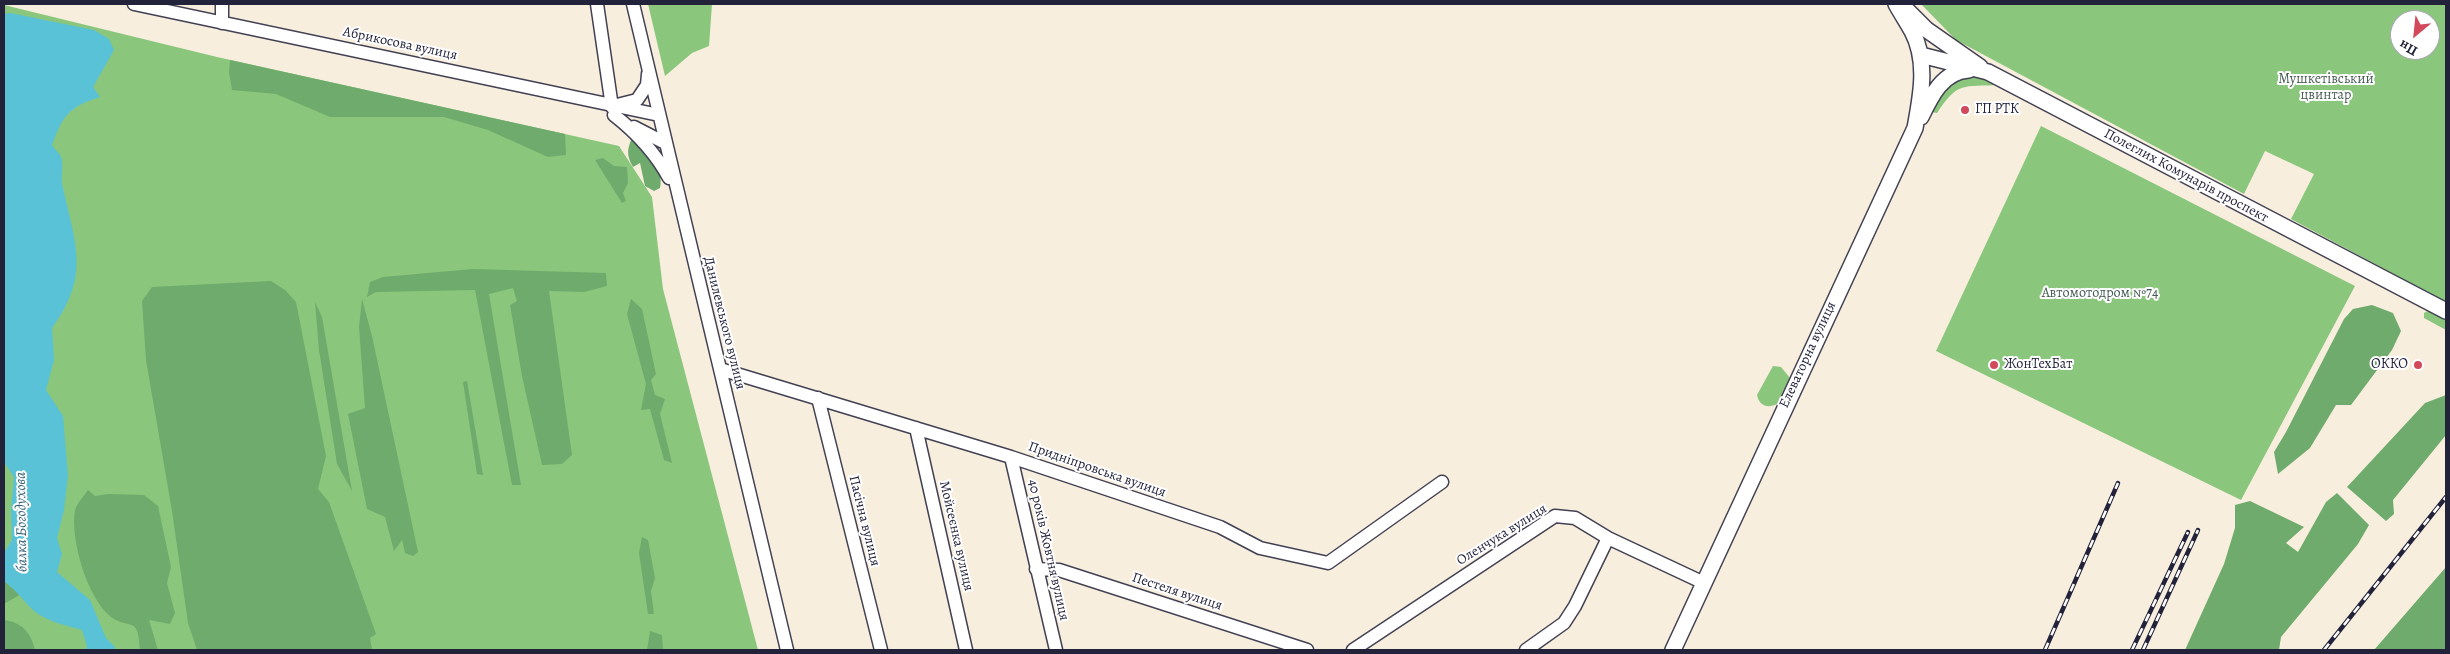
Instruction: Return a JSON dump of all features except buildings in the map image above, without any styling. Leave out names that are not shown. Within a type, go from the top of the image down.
[{"type":"main road","name":"Елеваторна вулиця","points":[[1673,650],[1915,128],[1921,86],[1921,55],[1913,32],[1896,4]]},
{"type":"main road","points":[[1900,4],[1927,30],[1988,72]]},
{"type":"main road","name":"Полеглих Комунарів проспект","points":[[1921,55],[1988,72],[2446,311]]},
{"type":"main road","points":[[1915,128],[1926,106],[1947,76],[1965,70],[1988,72]]},
{"type":"street","name":"Абрикосова вулиця","points":[[134,4],[578,99],[613,111]]},
{"type":"street","points":[[222,4],[222,23]]},
{"type":"street","points":[[597,4],[613,111],[643,140],[658,159],[677,193]]},
{"type":"street","name":"Данилевського вулиця","points":[[633,4],[787,650]]},
{"type":"street","points":[[613,111],[637,100],[647,85],[649,69]]},
{"type":"street","points":[[613,111],[659,115]]},
{"type":"street","points":[[613,111],[665,143]]},
{"type":"street","name":"Придніпровська вулиця","points":[[720,369],[1011,457],[1220,527],[1260,548],[1328,563],[1442,482]]},
{"type":"street","name":"Пасічна вулиця","points":[[818,398],[881,650]]},
{"type":"street","name":"Мойсеєнка вулиця","points":[[916,428],[966,650]]},
{"type":"street","name":"40 років Жовтня вулиця","points":[[1011,457],[1056,650]]},
{"type":"street","name":"Оленчука вулиця","points":[[1353,650],[1556,516],[1574,518],[1608,538],[1704,583]]},
{"type":"street","points":[[1526,650],[1564,623],[1575,606],[1608,538]]},
{"type":"street","name":"Пестеля вулиця","points":[[1036,569],[1059,570],[1307,650]]},
{"type":"green space","points":[[648,4],[712,4],[709,46],[692,53],[665,76]]},
{"type":"green space","name":"Мушкетівський цвинтар","points":[[1921,4],[2446,4],[2446,302],[2291,219],[2314,174],[2265,151],[2244,194],[1956,40]]},
{"type":"green space","points":[[4,5],[217,57],[619,146],[652,197],[663,289],[758,650],[4,650]]},
{"type":"green space","points":[[230,60],[565,134],[566,155],[548,157],[488,130],[444,117],[330,117],[276,94],[232,90],[229,72]]},
{"type":"green space","points":[[1961,74],[1987,79],[1999,85],[1962,88],[1950,95],[1937,113],[1931,112],[1941,92]]},
{"type":"green space","name":"Автомотодром №74","points":[[2041,126],[2355,286],[2241,500],[1936,351]]},
{"type":"green space","points":[[633,136],[653,160],[660,174],[660,188],[654,191],[645,186],[640,163],[633,167],[629,159],[629,144]]},
{"type":"green space","points":[[603,158],[614,166],[627,167],[628,183],[623,193],[626,201],[622,203],[595,160]]},
{"type":"green space","points":[[473,269],[606,273],[607,286],[584,292],[549,291],[572,455],[562,464],[542,465],[522,376],[510,305],[517,301],[513,288],[489,294],[521,485],[512,485],[475,290],[376,292],[367,297],[370,282],[383,277]]},
{"type":"green space","points":[[271,281],[285,290],[296,302],[326,456],[318,489],[329,502],[376,634],[370,638],[372,650],[197,650],[188,623],[172,511],[146,360],[142,301],[152,287]]},
{"type":"green space","points":[[362,299],[372,336],[418,552],[413,556],[405,553],[402,540],[394,551],[385,517],[367,509],[348,414],[365,408],[359,327]]},
{"type":"green space","points":[[631,299],[642,309],[656,374],[651,380],[655,395],[665,399],[660,414],[672,463],[664,460],[650,409],[641,410],[646,384],[627,314]]},
{"type":"green space","points":[[315,302],[322,317],[352,491],[337,464],[319,350]]},
{"type":"green space","points":[[2372,305],[2393,313],[2401,331],[2392,350],[2351,405],[2336,405],[2310,448],[2278,474],[2274,452],[2344,319],[2353,309]]},
{"type":"green space","points":[[2429,310],[2446,318],[2446,330],[2424,318],[2424,313]]},
{"type":"green space","points":[[1773,366],[1781,367],[1790,378],[1777,404],[1767,406],[1762,404],[1757,395]]},
{"type":"green space","points":[[467,381],[483,475],[477,474],[463,382]]},
{"type":"green space","points":[[2446,395],[2446,435],[2393,500],[2394,514],[2386,521],[2347,487],[2425,403]]},
{"type":"green space","points":[[88,490],[95,496],[108,494],[144,495],[158,506],[171,567],[167,583],[175,613],[170,624],[149,620],[158,650],[140,650],[135,627],[111,617],[102,608],[88,582],[78,552],[74,522],[76,507]]},
{"type":"green space","points":[[2337,493],[2369,525],[2358,544],[2281,637],[2279,650],[2185,650],[2224,564],[2235,528],[2235,505],[2250,501],[2304,527],[2286,543],[2298,552],[2326,502]]},
{"type":"green space","points":[[642,537],[648,540],[655,578],[651,591],[654,614],[648,614],[639,553]]},
{"type":"green space","points":[[2446,567],[2446,650],[2374,650]]},
{"type":"green space","points":[[4,581],[21,594],[4,604]]},
{"type":"green space","points":[[4,620],[16,623],[25,629],[31,638],[35,650],[4,650]]},
{"type":"green space","points":[[650,631],[662,635],[663,650],[647,650]]},
{"type":"water","name":"балка Богодухова","points":[[10,13],[94,30],[109,39],[114,50],[93,87],[100,97],[81,104],[68,114],[60,126],[52,145],[62,161],[62,184],[77,260],[72,292],[52,328],[54,360],[46,390],[63,416],[68,475],[64,510],[57,538],[62,554],[57,572],[90,600],[106,638],[115,647],[114,650],[86,650],[87,646],[82,630],[40,615],[4,581],[4,553],[12,540],[11,510],[14,477],[4,462],[4,14]]},
{"type":"railway","points":[[2045,650],[2118,483]]},
{"type":"railway","points":[[2324,650],[2446,497]]},
{"type":"railway","points":[[2143,650],[2198,530]]},
{"type":"railway","points":[[2132,650],[2188,532]]},
{"type":"place","name":"ГП РТК","points":[[1965,110]]},
{"type":"place","name":"ЖонТехБат","points":[[1994,365]]},
{"type":"place","name":"ОККО","points":[[2418,365]]}]
